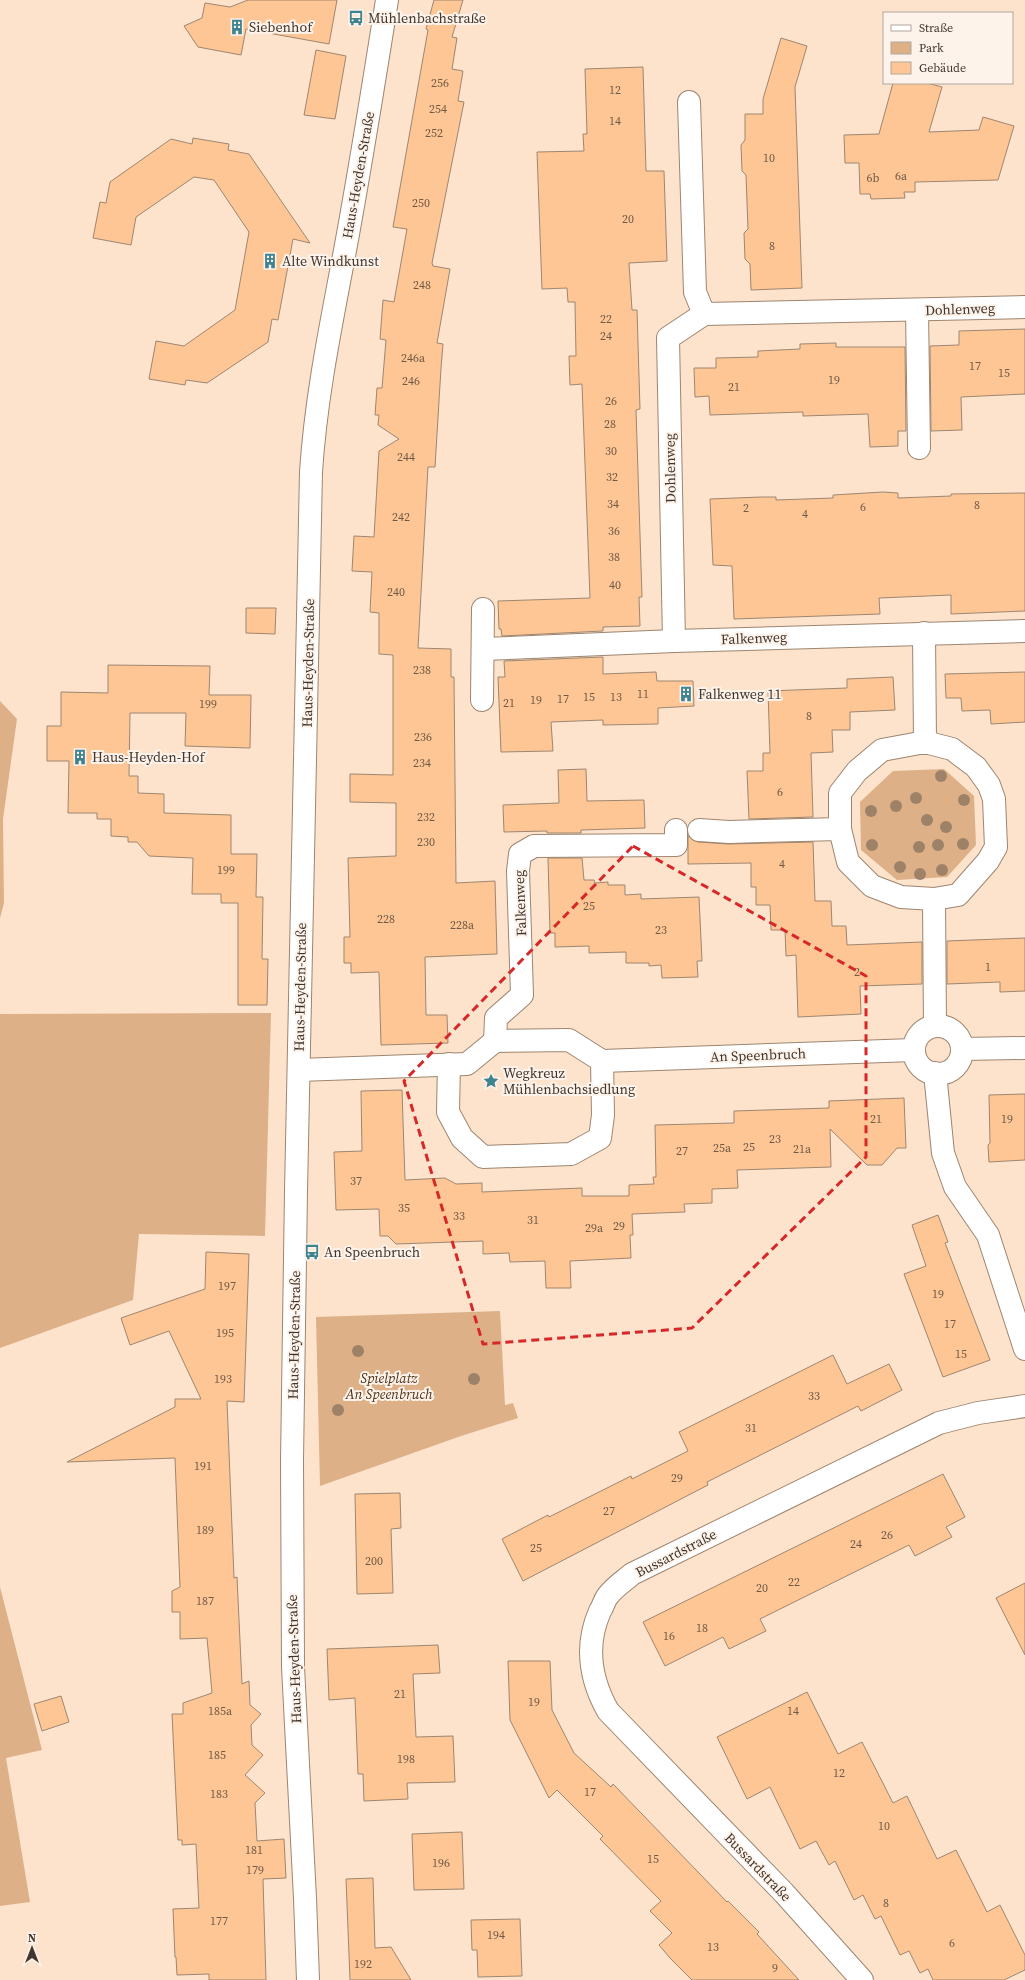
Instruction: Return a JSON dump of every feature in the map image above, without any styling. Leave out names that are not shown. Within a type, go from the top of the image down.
[{"type":"street","name":"Haus-Heyden-Straße","points":[[308,1980],[293,1659],[292,1461],[298,1070],[313,442],[327,349],[360,169],[387,0]]},
{"type":"street","points":[[689,102],[695,292],[704,314]]},
{"type":"street","name":"Dohlenweg","points":[[674,641],[668,338],[704,314],[917,311],[1025,307]]},
{"type":"street","points":[[917,311],[919,448]]},
{"type":"street","points":[[482,700],[484,649],[483,609]]},
{"type":"street","name":"Falkenweg","points":[[484,649],[674,641],[1025,631]]},
{"type":"street","points":[[924,633],[925,742]]},
{"type":"street","points":[[925,742],[952,749],[976,767],[989,785],[994,800],[996,847],[988,861],[958,895],[934,899],[901,898],[872,886],[848,862],[840,829],[840,793],[857,771],[882,750],[925,742]]},
{"type":"street","points":[[699,830],[729,832],[840,829]]},
{"type":"street","name":"Falkenweg","points":[[495,1041],[496,1018],[522,995],[518,871],[520,854],[534,846],[676,844],[676,830]]},
{"type":"street","points":[[934,899],[936,1026]]},
{"type":"street","points":[[936,1026],[943,1026],[951,1029],[961,1041],[962,1049],[961,1057],[951,1070],[936,1074],[923,1068],[915,1057],[914,1050],[915,1043],[922,1031],[936,1026]]},
{"type":"street","points":[[298,1070],[449,1064],[467,1064],[495,1041],[568,1040],[602,1061],[603,1115],[600,1138],[570,1154],[529,1157],[483,1157],[462,1138],[448,1112],[449,1064]]},
{"type":"street","points":[[962,1049],[1025,1048]]},
{"type":"street","name":"An Speenbruch","points":[[602,1061],[914,1050]]},
{"type":"street","points":[[936,1074],[943,1153],[955,1187],[988,1235],[1025,1348]]},
{"type":"street","name":"Bussardstraße","points":[[862,1980],[784,1893],[608,1711],[598,1693],[592,1667],[591,1637],[607,1597],[632,1574],[939,1424],[978,1413],[1025,1406]]},
{"type":"highlighted area","points":[[633,846],[866,976],[866,1157],[692,1328],[483,1344],[404,1081]]},
{"type":"green space","points":[[0,701],[17,719],[3,819],[4,903],[0,918]]},
{"type":"green space","points":[[944,769],[974,796],[976,845],[947,877],[897,880],[861,850],[860,802],[893,771]]},
{"type":"green space","points":[[271,1013],[265,1236],[139,1234],[133,1300],[0,1348],[0,1014]]},
{"type":"green space","name":"Spielplatz An Speenbruch","points":[[500,1311],[505,1405],[513,1403],[518,1418],[461,1436],[320,1486],[316,1317]]},
{"type":"green space","points":[[0,1587],[42,1750],[6,1758],[30,1902],[0,1906]]},
{"type":"building","name":"Siebenhof","points":[[248,0],[337,0],[329,44],[246,29],[241,55],[198,47],[184,26],[202,18],[205,3],[230,7]]},
{"type":"building","points":[[434,0],[463,0],[452,37],[457,38],[452,69],[463,71],[458,101],[464,102],[432,263],[433,266],[450,269],[437,343],[443,344],[435,467],[428,467],[418,648],[451,649],[451,677],[454,677],[456,883],[495,881],[497,954],[425,957],[426,1015],[447,1015],[448,1043],[381,1045],[379,972],[351,973],[351,963],[344,963],[344,937],[350,937],[348,858],[396,856],[396,803],[350,802],[350,774],[393,775],[393,655],[379,654],[379,613],[370,612],[372,572],[352,571],[354,536],[374,537],[379,451],[399,439],[378,425],[379,415],[375,415],[377,388],[382,388],[386,340],[380,339],[383,300],[394,302],[407,229],[393,227],[428,30],[426,29]]},
{"type":"building","points":[[781,38],[807,46],[795,87],[802,288],[751,290],[750,264],[745,259],[744,233],[748,229],[746,175],[742,171],[741,145],[745,140],[745,114],[763,114],[763,99]]},
{"type":"building","points":[[316,50],[346,56],[335,119],[304,115]]},
{"type":"building","points":[[643,67],[646,171],[664,171],[667,261],[629,263],[632,310],[637,310],[640,409],[636,410],[642,597],[639,597],[640,626],[603,627],[603,631],[502,636],[501,629],[499,629],[498,601],[590,598],[582,384],[570,385],[569,356],[576,356],[575,302],[568,302],[567,288],[542,289],[537,152],[584,151],[583,134],[587,134],[585,69]]},
{"type":"building","points":[[893,84],[931,84],[942,87],[929,132],[979,130],[983,117],[1014,126],[998,180],[915,182],[915,192],[904,192],[905,198],[871,199],[870,194],[860,194],[859,163],[845,163],[844,135],[879,134]]},
{"type":"building","name":"Alte Windkunst","points":[[193,138],[229,144],[228,150],[249,154],[310,243],[293,239],[278,320],[272,319],[268,342],[207,383],[186,380],[185,385],[149,379],[156,341],[184,346],[235,310],[249,232],[214,180],[194,177],[136,217],[131,245],[93,238],[100,202],[106,203],[110,182],[171,139],[192,144]]},
{"type":"building","points":[[1025,329],[1025,394],[961,397],[962,430],[931,431],[930,346],[959,345],[959,331]]},
{"type":"building","points":[[836,343],[836,347],[905,347],[906,431],[898,431],[898,446],[870,447],[868,414],[803,416],[803,412],[710,415],[709,396],[695,397],[694,368],[716,368],[716,358],[758,357],[758,351],[800,349],[800,344]]},
{"type":"building","points":[[883,492],[898,493],[898,498],[951,496],[951,494],[1025,493],[1025,611],[951,614],[951,595],[879,598],[880,614],[734,619],[732,566],[713,565],[710,499],[761,497],[776,497],[776,500],[833,498],[833,495]]},
{"type":"building","points":[[246,608],[276,608],[275,634],[246,633]]},
{"type":"building","points":[[603,657],[603,674],[656,672],[657,681],[693,681],[694,706],[658,708],[658,724],[603,725],[603,720],[551,722],[553,751],[501,752],[498,677],[505,677],[504,661]]},
{"type":"building","points":[[108,665],[210,666],[209,695],[251,695],[250,748],[185,746],[186,713],[130,713],[129,776],[138,776],[138,793],[164,794],[164,813],[231,815],[231,854],[257,854],[256,897],[263,897],[262,959],[268,959],[267,1005],[238,1005],[238,903],[221,903],[221,894],[192,894],[193,858],[149,856],[137,842],[128,842],[128,837],[111,836],[111,819],[97,819],[97,813],[68,813],[69,761],[47,761],[47,726],[61,726],[61,692],[108,693]]},
{"type":"building","points":[[1025,672],[1025,722],[991,724],[990,710],[962,711],[961,698],[946,698],[945,674]]},
{"type":"building","points":[[893,677],[895,710],[850,712],[850,730],[832,730],[833,752],[811,753],[813,817],[749,819],[747,771],[763,771],[763,753],[770,753],[768,691],[847,688],[847,679]]},
{"type":"building","points":[[586,769],[587,801],[644,800],[645,828],[581,830],[581,833],[547,833],[547,831],[504,832],[503,805],[559,803],[558,770]]},
{"type":"building","points":[[688,836],[698,842],[728,844],[813,842],[815,901],[831,901],[832,926],[846,926],[847,945],[922,942],[922,984],[860,986],[861,1014],[798,1017],[796,955],[786,956],[785,930],[771,930],[770,905],[756,905],[756,887],[751,887],[751,863],[688,864]]},
{"type":"building","points":[[548,858],[582,858],[584,880],[594,880],[595,883],[608,882],[608,885],[625,885],[625,895],[641,894],[641,899],[699,897],[702,961],[697,961],[698,977],[662,978],[661,965],[649,966],[649,963],[626,963],[626,952],[589,953],[589,946],[555,947],[555,933],[550,933]]},
{"type":"building","points":[[1025,938],[1025,991],[1000,992],[1000,982],[947,984],[947,941]]},
{"type":"building","points":[[402,1090],[405,1180],[445,1178],[456,1184],[482,1183],[482,1192],[582,1188],[582,1196],[629,1196],[629,1185],[654,1184],[653,1177],[656,1177],[655,1125],[734,1123],[734,1111],[829,1108],[829,1101],[904,1098],[906,1148],[897,1148],[882,1165],[867,1165],[830,1129],[831,1167],[737,1170],[738,1188],[712,1189],[712,1203],[684,1204],[685,1212],[632,1214],[633,1235],[630,1235],[631,1258],[570,1261],[571,1288],[546,1288],[545,1261],[510,1262],[509,1253],[483,1254],[483,1241],[396,1244],[388,1236],[380,1236],[379,1209],[336,1210],[334,1152],[362,1151],[361,1091]]},
{"type":"building","points":[[1025,1094],[1025,1160],[989,1162],[989,1095]]},
{"type":"building","points":[[938,1215],[948,1242],[945,1243],[990,1360],[943,1377],[904,1274],[926,1266],[912,1225]]},
{"type":"building","points":[[206,1252],[249,1254],[244,1402],[227,1401],[234,1578],[237,1577],[242,1684],[249,1681],[250,1705],[261,1714],[251,1725],[252,1745],[263,1755],[245,1775],[265,1793],[255,1803],[257,1841],[284,1839],[286,1878],[263,1879],[266,1980],[209,1980],[209,1974],[177,1975],[173,1909],[199,1908],[196,1844],[182,1845],[182,1840],[178,1840],[172,1714],[183,1714],[183,1703],[212,1693],[207,1638],[180,1639],[180,1612],[172,1612],[172,1591],[180,1587],[175,1458],[67,1462],[175,1407],[175,1399],[201,1399],[169,1331],[130,1345],[121,1318],[205,1289]]},
{"type":"building","points":[[833,1355],[847,1384],[889,1364],[902,1390],[861,1411],[858,1406],[707,1482],[708,1485],[523,1581],[502,1539],[548,1515],[549,1517],[631,1476],[632,1479],[688,1451],[679,1432]]},
{"type":"building","points":[[943,1474],[965,1517],[946,1527],[952,1537],[915,1556],[909,1545],[760,1619],[766,1631],[729,1649],[723,1637],[665,1666],[643,1622]]},
{"type":"building","points":[[400,1493],[401,1528],[391,1529],[393,1593],[357,1594],[355,1494]]},
{"type":"building","points":[[1025,1583],[1025,1655],[996,1598]]},
{"type":"building","points":[[438,1645],[440,1673],[413,1674],[416,1737],[453,1736],[455,1782],[407,1783],[408,1799],[364,1801],[363,1774],[358,1774],[355,1698],[329,1700],[327,1649]]},
{"type":"building","points":[[508,1661],[550,1661],[552,1710],[574,1753],[611,1787],[613,1784],[727,1902],[728,1901],[759,1932],[757,1934],[799,1980],[692,1980],[670,1958],[659,1945],[672,1933],[650,1911],[661,1901],[600,1839],[603,1836],[557,1790],[549,1798],[510,1720]]},
{"type":"building","points":[[807,1692],[838,1754],[862,1742],[893,1803],[907,1796],[937,1859],[956,1850],[987,1912],[1000,1905],[1025,1955],[1025,1970],[1004,1980],[933,1980],[928,1969],[920,1973],[909,1951],[900,1955],[881,1916],[875,1919],[863,1895],[854,1900],[835,1861],[829,1865],[816,1841],[800,1849],[770,1787],[747,1799],[717,1737]]},
{"type":"building","points":[[61,1696],[69,1722],[42,1731],[34,1704]]},
{"type":"building","points":[[462,1832],[464,1889],[414,1890],[412,1834]]},
{"type":"building","points":[[373,1878],[375,1948],[391,1947],[411,1980],[350,1980],[346,1879]]},
{"type":"building","points":[[520,1919],[522,1976],[478,1977],[477,1950],[472,1950],[471,1920]]},
{"type":"place","name":"Mühlenbachstraße","points":[[356,18]]},
{"type":"place","name":"Siebenhof","points":[[237,27]]},
{"type":"place","name":"Alte Windkunst","points":[[270,261]]},
{"type":"place","name":"Falkenweg 11","points":[[686,694]]},
{"type":"place","name":"Haus-Heyden-Hof","points":[[80,757]]},
{"type":"place","name":"Wegkreuz Mühlenbachsiedlung","points":[[491,1081]]},
{"type":"place","name":"An Speenbruch","points":[[312,1252]]}]
